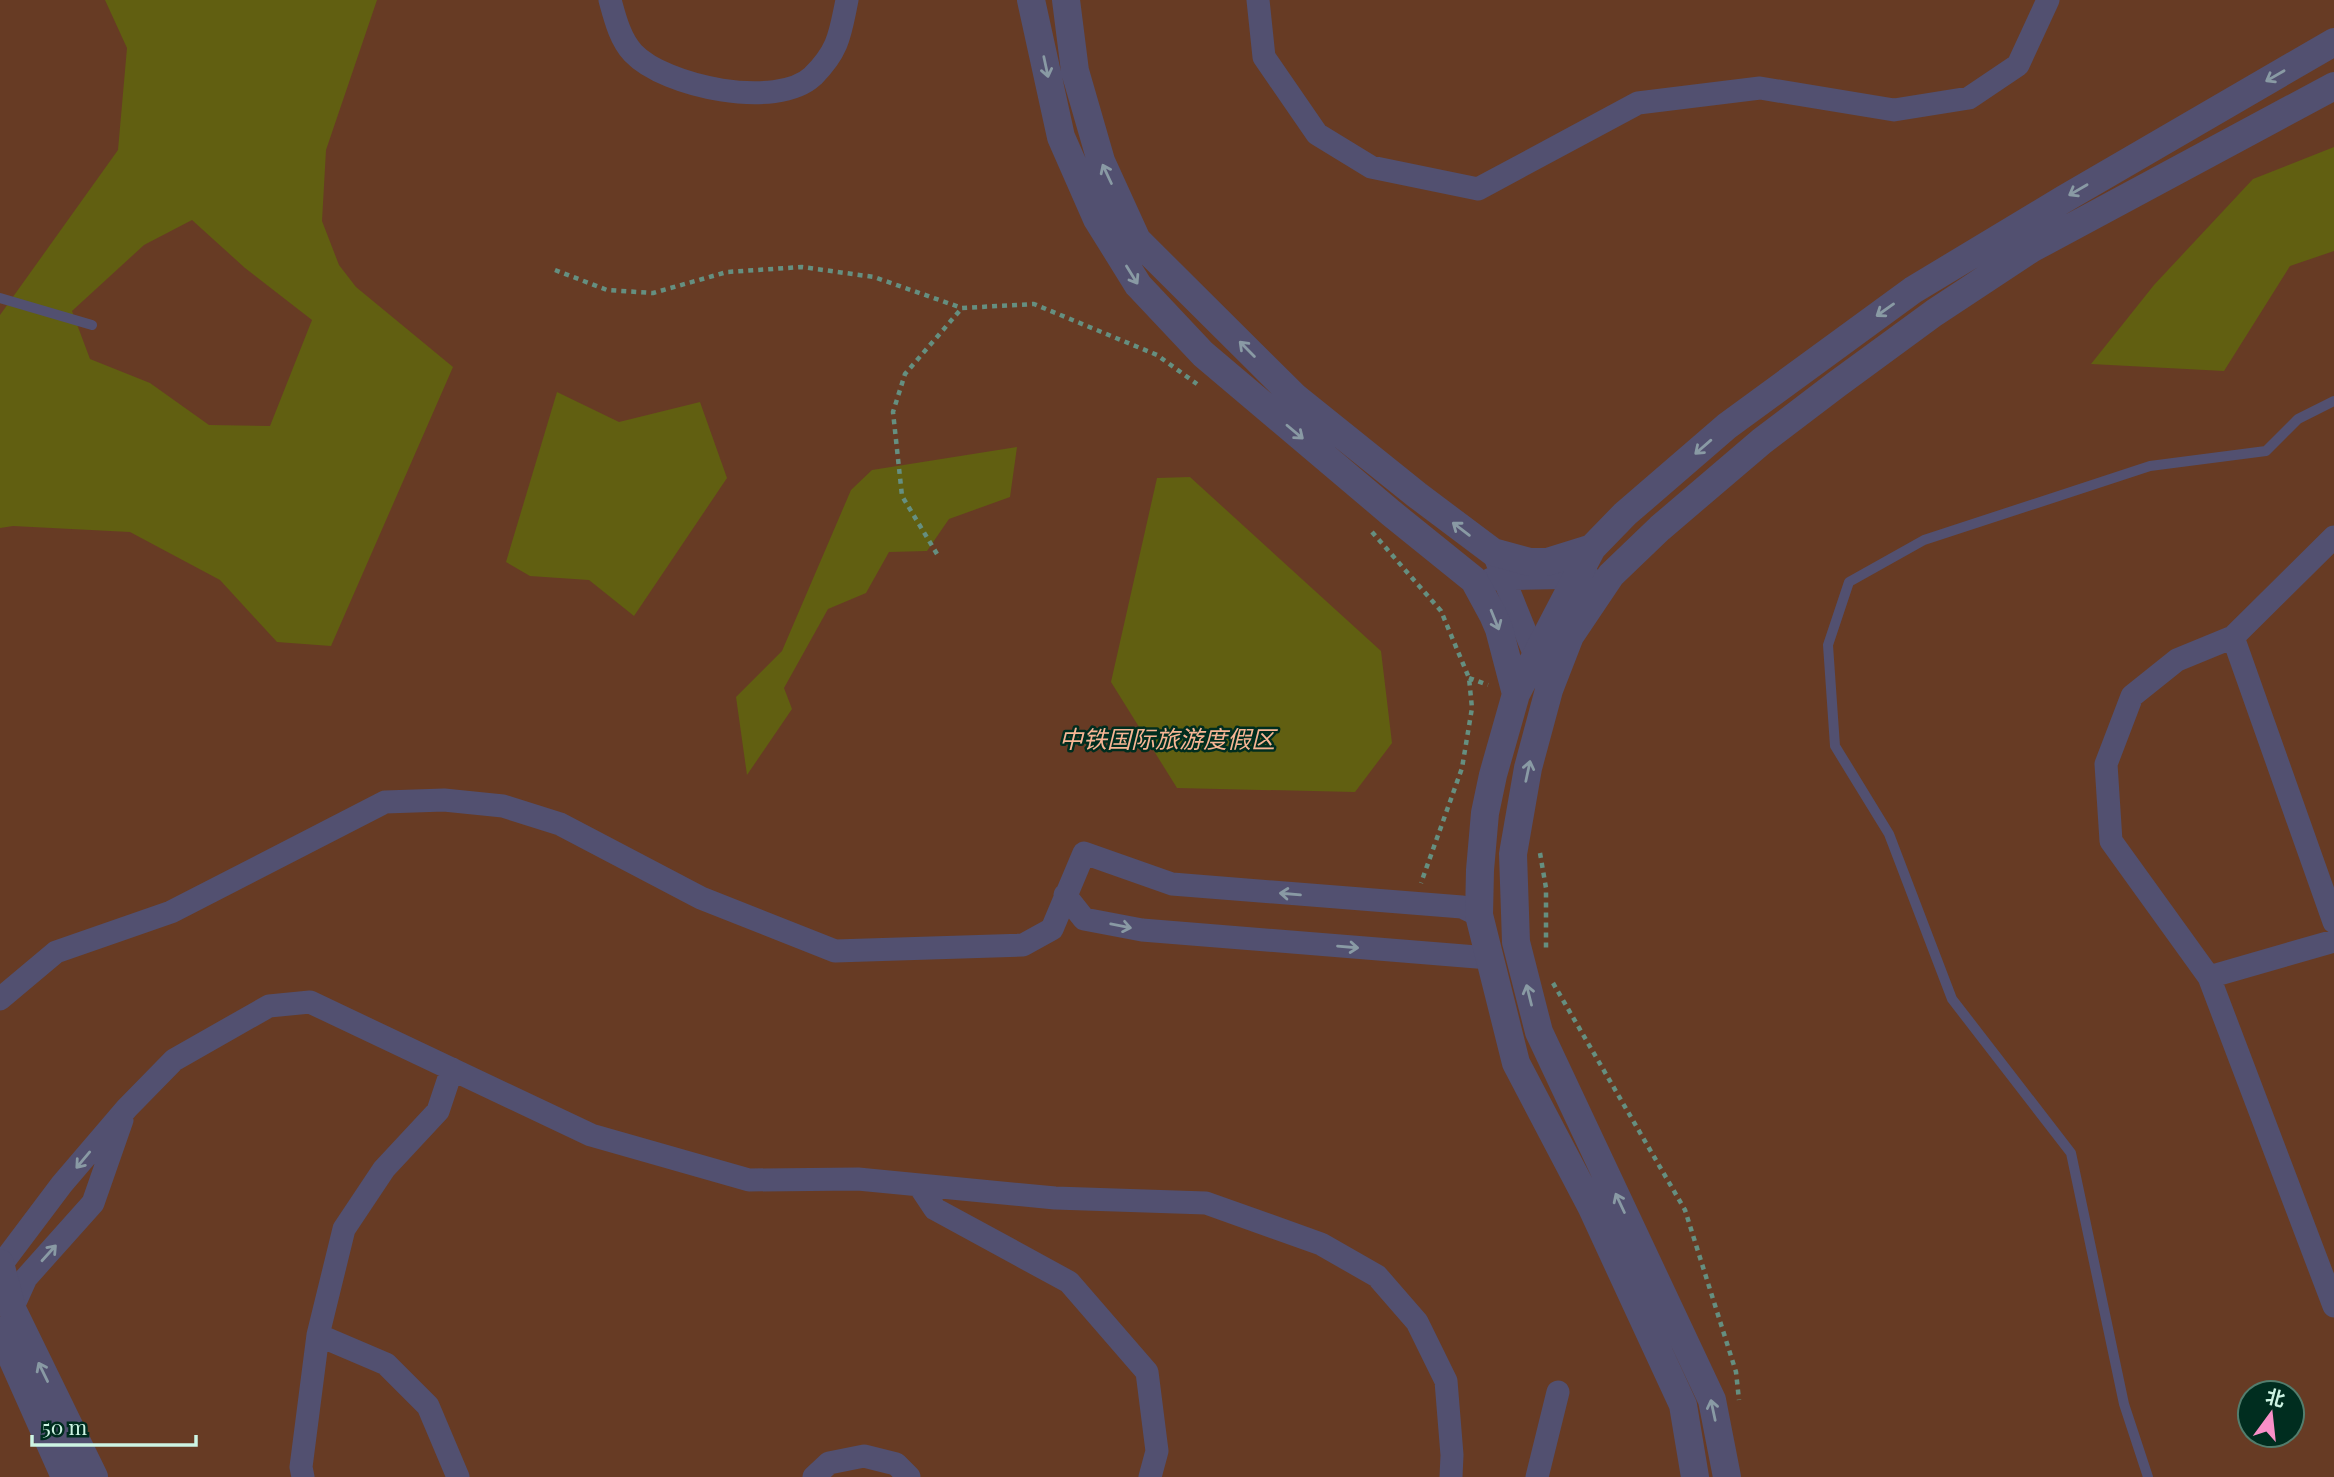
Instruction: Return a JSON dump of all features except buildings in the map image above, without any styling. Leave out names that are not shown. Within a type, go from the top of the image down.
[{"type":"street","points":[[610,0],[617,25],[633,53],[667,77],[717,90],[756,93],[792,87],[811,77],[838,44],[846,0]]},
{"type":"street","points":[[1031,0],[1061,137],[1097,219],[1138,285],[1203,354],[1474,580],[1499,629],[1516,694]]},
{"type":"street","points":[[1066,0],[1075,71],[1101,161],[1138,240],[1295,397],[1493,552],[1530,562],[1547,562],[1592,548]]},
{"type":"street","points":[[1258,0],[1264,57],[1317,134],[1371,167],[1478,189],[1638,103],[1760,88],[1894,110],[1969,98],[2018,65],[2048,0]]},
{"type":"street","points":[[1695,1477],[1683,1405],[1591,1206],[1516,1063],[1479,915],[1485,813],[1516,694],[1592,548],[1625,514],[1727,426],[1913,290],[2334,42]]},
{"type":"street","points":[[1727,1477],[1712,1400],[1539,1032],[1516,942],[1513,854],[1528,768],[1549,690],[1570,636],[1611,575],[1660,528],[1762,441],[1836,383],[1934,313],[2031,249],[2334,86]]},
{"type":"street","points":[[2334,537],[2233,637],[2177,660],[2132,696],[2105,764],[2111,841],[2209,977],[2334,1306]]},
{"type":"street","points":[[1493,552],[1549,690]]},
{"type":"street","points":[[1474,580],[1611,575]]},
{"type":"street","points":[[2233,637],[2334,922]]},
{"type":"street","points":[[0,999],[57,952],[171,912],[385,802],[444,800],[503,806],[560,824],[701,898],[835,951],[1023,945],[1052,929],[1084,853],[1172,884],[1462,907],[1479,915]]},
{"type":"street","points":[[1065,895],[1084,919],[1142,930],[1489,958]]},
{"type":"street","points":[[2209,977],[2334,941]]},
{"type":"street","points":[[65,1477],[6,1320],[0,1264],[62,1184],[127,1108],[174,1060],[268,1006],[310,1002],[591,1135],[749,1180],[858,1179],[1055,1198],[1206,1203],[1321,1244],[1377,1276],[1417,1322],[1446,1381],[1452,1455],[1451,1477]]},
{"type":"street","points":[[303,1477],[301,1467],[317,1335],[344,1229],[384,1169],[438,1111],[452,1069]]},
{"type":"street","points":[[6,1320],[26,1278],[93,1203],[127,1108]]},
{"type":"street","points":[[62,1184],[93,1203]]},
{"type":"street","points":[[919,1185],[935,1209],[1069,1282],[1147,1372],[1157,1451],[1150,1477]]},
{"type":"street","points":[[6,1320],[94,1477]]},
{"type":"street","points":[[317,1335],[386,1364],[428,1406],[458,1477]]},
{"type":"street","points":[[1537,1477],[1558,1392]]},
{"type":"street","points":[[814,1477],[829,1462],[864,1455],[896,1464],[909,1477]]},
{"type":"lane","points":[[0,298],[92,325]]},
{"type":"lane","points":[[2148,1477],[2124,1404],[2071,1153],[1952,999],[1889,834],[1835,746],[1828,645],[1849,582],[1924,540],[2150,466],[2266,451],[2298,419],[2334,401]]},
{"type":"path","points":[[555,270],[607,290],[653,293],[727,272],[802,267],[874,277],[962,308],[1034,304],[1157,355],[1200,386]]},
{"type":"path","points":[[937,554],[902,496],[893,412],[905,374],[962,308]]},
{"type":"path","points":[[1363,524],[1441,611],[1469,678],[1472,708],[1462,768],[1414,904]]},
{"type":"path","points":[[1469,678],[1516,694]]},
{"type":"path","points":[[1539,847],[1546,888],[1546,957]]},
{"type":"path","points":[[1553,983],[1685,1210],[1736,1372],[1740,1407]]},
{"type":"green space","name":"中铁国际旅游度假区","points":[[0,0],[2334,0],[2334,1477],[0,1477]]},
{"type":"shaded area","points":[[105,0],[377,0],[326,150],[322,221],[339,265],[356,287],[453,367],[331,646],[277,642],[220,580],[130,532],[13,526],[0,528],[0,315],[118,150],[127,48]],"holes":[[[192,220],[245,268],[312,320],[270,426],[209,425],[150,383],[90,359],[72,311],[144,245]]]},
{"type":"shaded area","points":[[2334,147],[2334,251],[2290,266],[2224,371],[2091,364],[2154,285],[2253,179]]},
{"type":"shaded area","points":[[557,392],[619,422],[700,402],[727,478],[634,616],[589,580],[530,576],[506,562]]},
{"type":"shaded area","points":[[1017,447],[1010,497],[949,519],[927,551],[889,552],[866,593],[828,609],[784,688],[792,709],[747,775],[736,697],[782,651],[851,490],[872,470]]},
{"type":"shaded area","points":[[1190,477],[1381,651],[1392,743],[1355,792],[1177,788],[1111,682],[1157,478]]}]
